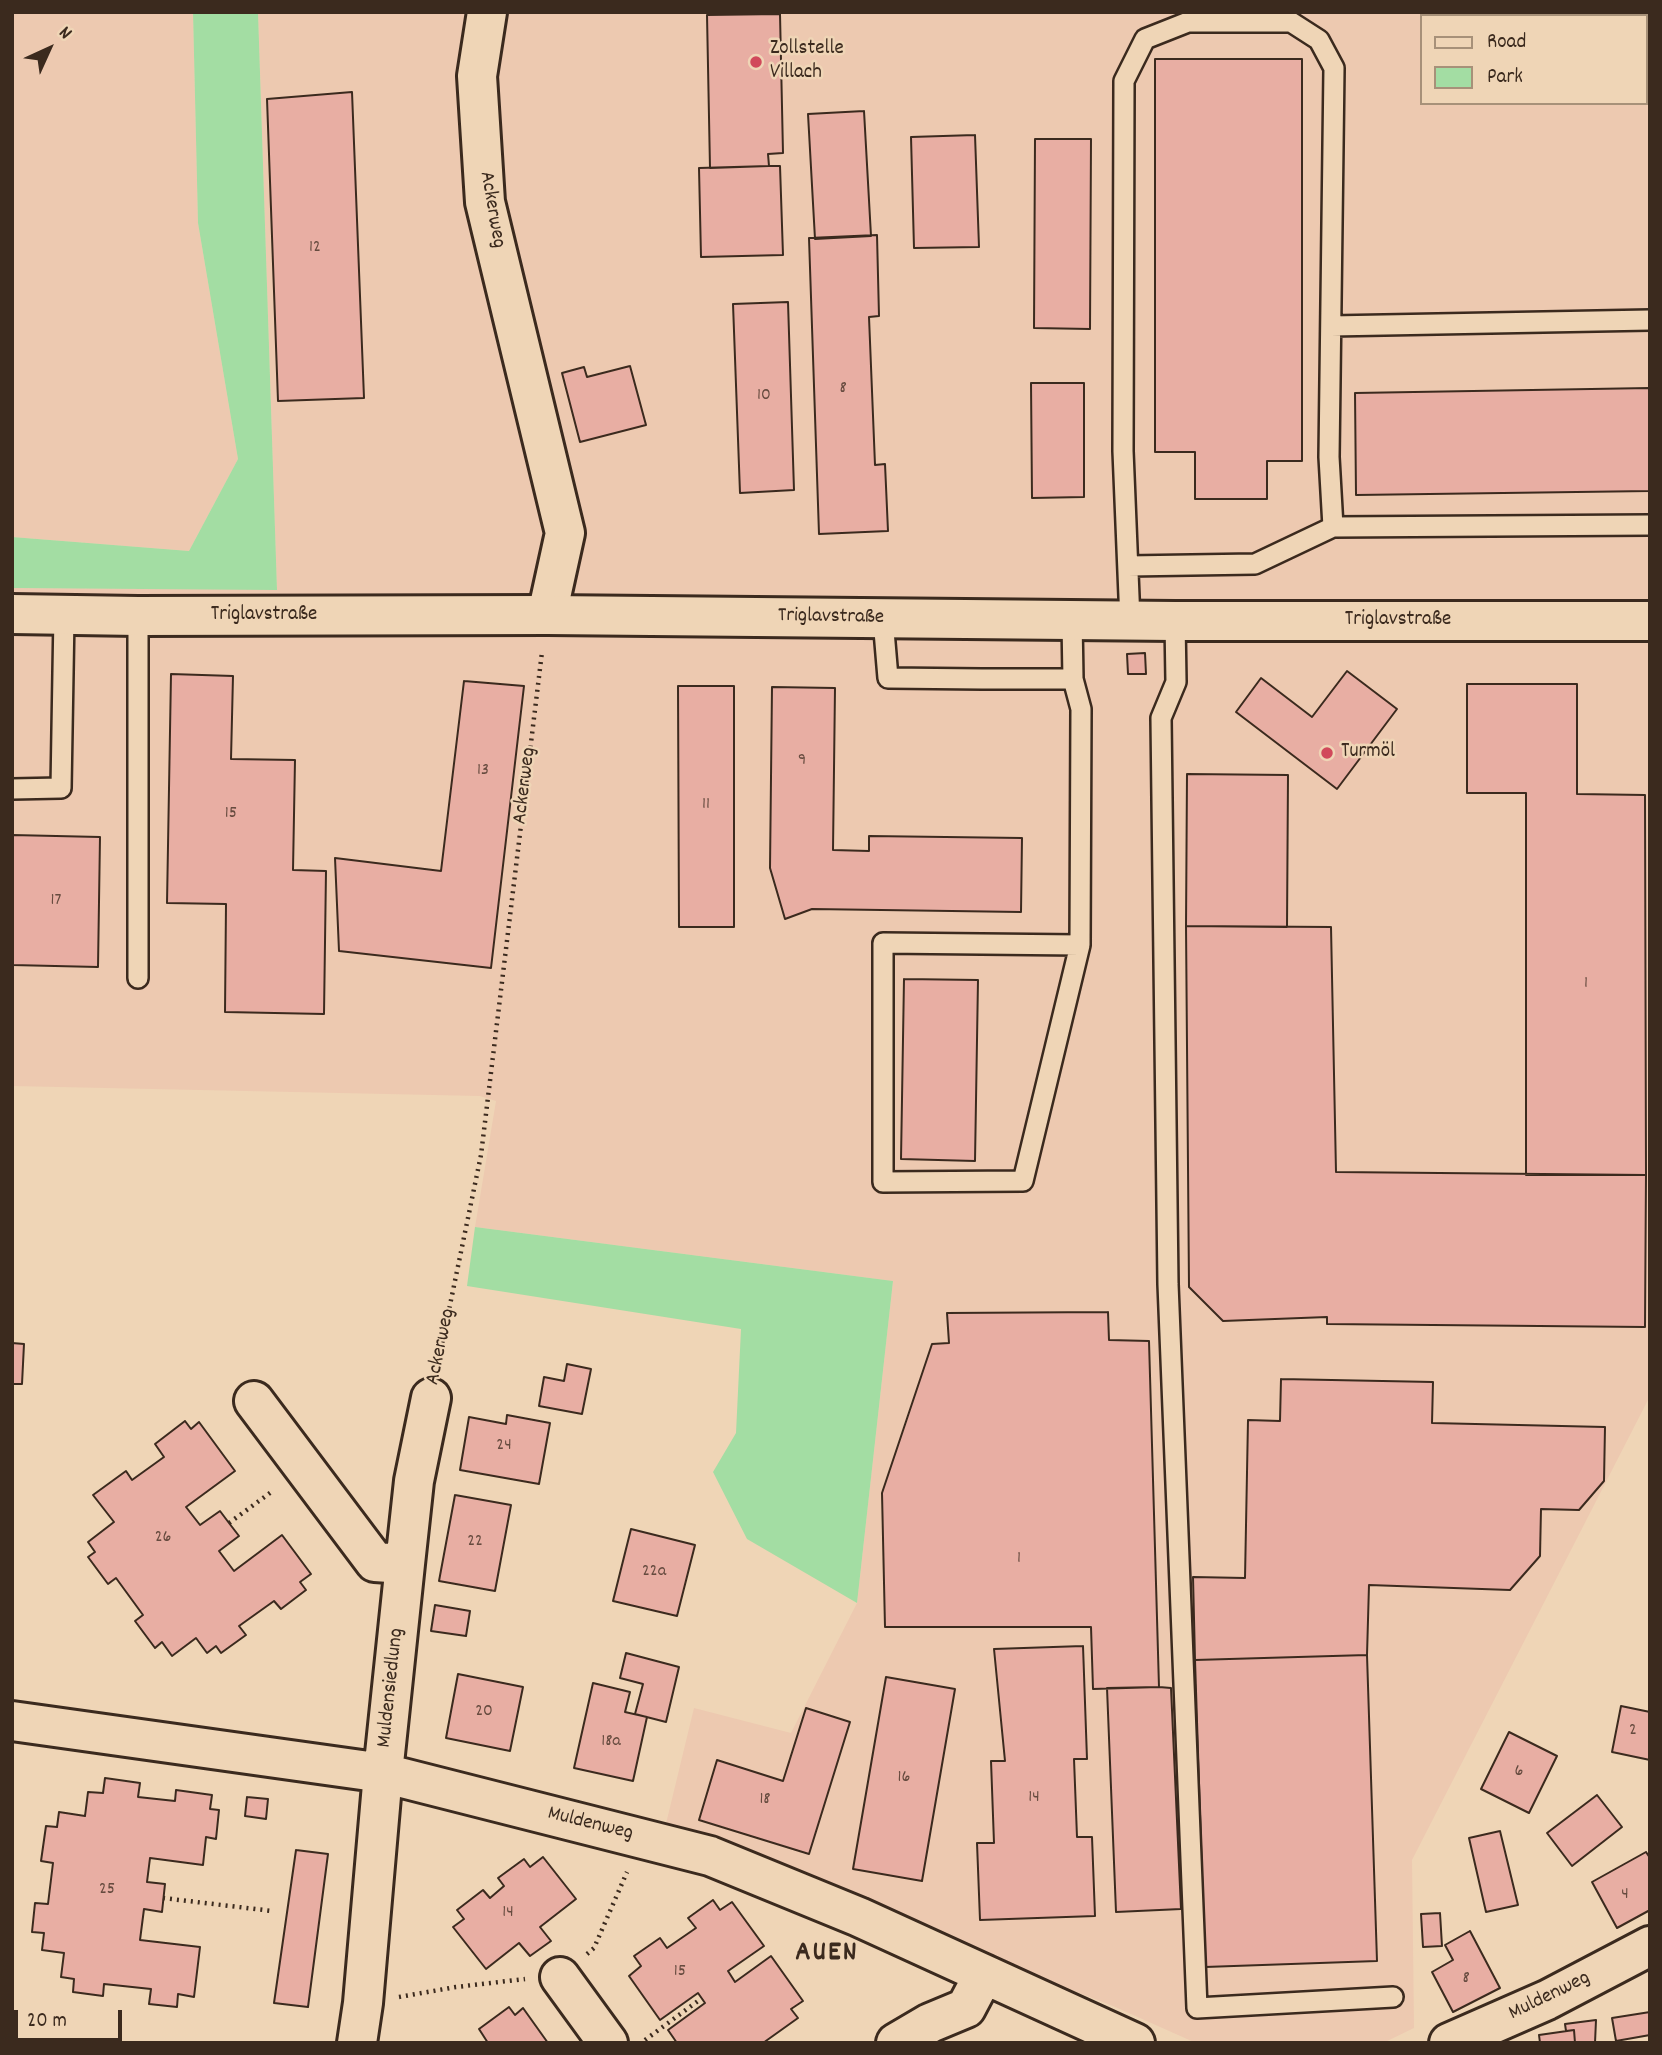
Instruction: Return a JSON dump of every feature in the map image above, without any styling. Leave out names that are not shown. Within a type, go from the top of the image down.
[{"type":"street","name":"Ackerweg","points":[[487,12],[477,76],[485,202],[565,533],[547,614]]},
{"type":"street","name":"Triglavstraße","points":[[12,614],[547,614],[1130,621],[1650,621]]},
{"type":"street","name":"Ackerweg","points":[[405,1564],[414,1481],[431,1398]]},
{"type":"street","points":[[254,1401],[375,1562],[405,1564]]},
{"type":"street","name":"Muldensiedlung","points":[[357,2043],[405,1564]]},
{"type":"street","name":"Muldenweg","points":[[12,1721],[383,1773],[710,1856],[859,1917],[1135,2043]]},
{"type":"street","name":"Muldenweg","points":[[1449,2043],[1547,2000],[1650,1946]]},
{"type":"street","points":[[896,2043],[930,2023],[966,2008],[984,1974]]},
{"type":"street","points":[[560,1977],[608,2043]]},
{"type":"lane","points":[[1130,621],[1123,451],[1124,81],[1145,38],[1188,22],[1291,22],[1319,40],[1334,68],[1329,457],[1333,527]]},
{"type":"lane","points":[[1331,326],[1650,320]]},
{"type":"lane","points":[[1128,566],[1255,564],[1333,527],[1650,526]]},
{"type":"lane","points":[[12,789],[61,788],[64,615]]},
{"type":"lane","points":[[138,616],[138,978]]},
{"type":"lane","points":[[883,619],[888,678],[1073,679]]},
{"type":"lane","points":[[1072,620],[1073,679],[1081,709],[1080,945],[1023,1181],[883,1182],[883,943],[1080,945]]},
{"type":"lane","points":[[1175,621],[1176,682],[1161,719],[1168,1284],[1197,2008],[1393,1997]]},
{"type":"path","name":"Ackerweg","points":[[431,1398],[481,1155],[547,614]]},
{"type":"path","points":[[229,1523],[304,1468]]},
{"type":"path","points":[[363,2003],[456,1987],[539,1978],[544,1984],[560,1977],[594,1948],[631,1863],[637,1837]]},
{"type":"path","points":[[163,1898],[272,1911]]},
{"type":"path","points":[[641,2043],[702,1998]]},
{"type":"shaded area","points":[[12,12],[193,12],[198,223],[238,459],[189,551],[12,537]]},
{"type":"shaded area","points":[[258,12],[1650,12],[1650,1396],[1412,1860],[1414,2028],[1383,2043],[1196,2043],[1113,2006],[664,1832],[694,1708],[791,1733],[857,1603],[893,1281],[475,1227],[496,1101],[480,1096],[12,1086],[12,588],[277,589]]},
{"type":"green space","points":[[193,12],[258,12],[277,590],[12,588],[12,537],[189,551],[238,459],[198,223]]},
{"type":"green space","points":[[475,1227],[893,1281],[857,1603],[747,1539],[713,1472],[736,1433],[741,1329],[467,1286]]},
{"type":"building","points":[[780,14],[783,153],[768,154],[769,166],[710,168],[707,15]]},
{"type":"building","points":[[1155,59],[1302,59],[1302,461],[1267,461],[1267,499],[1195,499],[1195,452],[1155,452]]},
{"type":"building","points":[[352,92],[364,398],[278,401],[267,99]]},
{"type":"building","points":[[864,111],[871,236],[815,239],[808,114]]},
{"type":"building","points":[[975,135],[979,247],[914,248],[911,137]]},
{"type":"building","points":[[1035,139],[1091,139],[1090,329],[1034,328]]},
{"type":"building","points":[[780,166],[783,255],[701,257],[699,168]]},
{"type":"building","points":[[877,235],[879,316],[869,317],[875,465],[885,464],[888,531],[819,534],[809,238]]},
{"type":"building","points":[[788,302],[794,490],[740,493],[733,304]]},
{"type":"building","points":[[630,366],[646,425],[580,442],[562,373],[584,367],[587,377]]},
{"type":"building","points":[[1031,383],[1084,383],[1084,497],[1032,498]]},
{"type":"building","points":[[1650,388],[1650,491],[1356,495],[1355,393]]},
{"type":"building","points":[[1145,653],[1146,674],[1128,674],[1127,654]]},
{"type":"building","name":"Turmöl","points":[[1347,671],[1397,709],[1337,789],[1236,712],[1261,678],[1312,717]]},
{"type":"building","points":[[171,674],[233,676],[231,759],[295,760],[293,870],[326,871],[324,1014],[225,1012],[226,904],[167,903]]},
{"type":"building","points":[[464,681],[524,686],[491,968],[339,951],[335,858],[441,871]]},
{"type":"building","points":[[1467,684],[1577,684],[1577,794],[1645,795],[1646,1175],[1526,1175],[1526,793],[1467,793]]},
{"type":"building","points":[[678,686],[734,686],[734,927],[679,927]]},
{"type":"building","points":[[772,687],[835,688],[833,850],[869,851],[869,836],[1022,838],[1021,912],[812,909],[785,919],[770,868]]},
{"type":"building","points":[[1187,774],[1288,775],[1287,927],[1186,926]]},
{"type":"building","points":[[12,835],[100,837],[98,967],[12,965]]},
{"type":"building","points":[[1186,926],[1331,927],[1336,1172],[1646,1175],[1645,1327],[1327,1324],[1327,1317],[1223,1321],[1189,1287]]},
{"type":"building","points":[[904,979],[978,980],[975,1161],[901,1159]]},
{"type":"building","points":[[1108,1312],[1109,1340],[1149,1341],[1159,1687],[1093,1689],[1091,1627],[885,1627],[882,1493],[932,1344],[949,1343],[947,1313]]},
{"type":"building","points":[[12,1343],[24,1344],[22,1384],[12,1384]]},
{"type":"building","points":[[567,1364],[591,1369],[582,1414],[539,1406],[544,1377],[564,1381]]},
{"type":"building","points":[[1281,1379],[1433,1382],[1432,1423],[1605,1427],[1604,1481],[1579,1510],[1541,1509],[1540,1556],[1510,1590],[1369,1585],[1367,1655],[1195,1660],[1193,1577],[1245,1578],[1248,1420],[1280,1421]]},
{"type":"building","points":[[507,1415],[550,1423],[539,1484],[460,1470],[469,1417],[506,1424]]},
{"type":"building","points":[[185,1421],[191,1429],[199,1422],[235,1471],[186,1507],[200,1525],[220,1511],[239,1536],[219,1551],[234,1571],[282,1535],[311,1574],[300,1582],[306,1590],[281,1609],[274,1601],[239,1626],[246,1635],[221,1653],[216,1646],[207,1653],[196,1638],[172,1656],[162,1642],[155,1648],[135,1621],[143,1615],[116,1578],[108,1584],[88,1557],[95,1552],[88,1542],[114,1522],[93,1495],[126,1471],[132,1480],[164,1457],[155,1444]]},
{"type":"building","points":[[455,1495],[511,1505],[495,1591],[439,1581]]},
{"type":"building","points":[[631,1529],[695,1545],[677,1616],[613,1601]]},
{"type":"building","points":[[435,1605],[470,1611],[466,1636],[431,1631]]},
{"type":"building","points":[[1083,1646],[1087,1759],[1074,1759],[1077,1837],[1092,1837],[1095,1916],[980,1920],[977,1843],[994,1843],[991,1761],[1005,1761],[994,1649]]},
{"type":"building","points":[[626,1653],[679,1667],[666,1722],[635,1714],[643,1684],[620,1678]]},
{"type":"building","points":[[1367,1655],[1377,1961],[1205,1967],[1195,1660]]},
{"type":"building","points":[[458,1674],[523,1687],[510,1751],[446,1738]]},
{"type":"building","points":[[886,1677],[955,1689],[922,1881],[853,1869]]},
{"type":"building","points":[[593,1683],[630,1692],[625,1712],[647,1717],[633,1781],[574,1768]]},
{"type":"building","points":[[1107,1688],[1171,1688],[1181,1909],[1116,1912]]},
{"type":"building","points":[[1621,1706],[1650,1712],[1650,1760],[1612,1752]]},
{"type":"building","points":[[806,1708],[850,1722],[809,1854],[699,1820],[717,1760],[783,1781]]},
{"type":"building","points":[[1509,1732],[1557,1756],[1529,1813],[1481,1789]]},
{"type":"building","points":[[105,1778],[140,1783],[138,1797],[175,1801],[176,1790],[212,1795],[210,1809],[219,1810],[216,1839],[206,1837],[203,1865],[150,1858],[147,1882],[165,1884],[162,1912],[144,1909],[140,1940],[200,1947],[194,1997],[178,1994],[177,2007],[149,2004],[151,1989],[104,1984],[103,1996],[73,1992],[74,1979],[61,1977],[64,1953],[42,1950],[44,1933],[32,1932],[35,1903],[48,1904],[53,1863],[41,1861],[46,1826],[57,1827],[59,1812],[85,1816],[88,1792],[103,1793]]},
{"type":"building","points":[[1597,1795],[1622,1827],[1572,1866],[1547,1833]]},
{"type":"building","points":[[247,1797],[268,1799],[266,1819],[245,1816]]},
{"type":"building","points":[[1500,1831],[1518,1905],[1486,1912],[1469,1838]]},
{"type":"building","points":[[296,1850],[328,1854],[308,2007],[274,2003]]},
{"type":"building","points":[[1646,1852],[1650,1858],[1650,1910],[1617,1928],[1592,1882]]},
{"type":"building","points":[[543,1857],[576,1899],[540,1927],[551,1941],[530,1956],[519,1943],[486,1969],[453,1927],[464,1919],[457,1910],[483,1890],[490,1898],[504,1886],[498,1878],[524,1859],[530,1867]]},
{"type":"building","points":[[713,1900],[720,1910],[732,1902],[764,1946],[728,1971],[735,1982],[771,1956],[803,2001],[791,2009],[798,2018],[763,2043],[677,2043],[668,2030],[705,2003],[698,1993],[660,2020],[629,1976],[641,1966],[634,1956],[660,1938],[667,1948],[696,1928],[688,1918]]},
{"type":"building","points":[[1440,1913],[1442,1946],[1423,1947],[1421,1914]]},
{"type":"building","points":[[1470,1931],[1500,1988],[1453,2012],[1432,1972],[1453,1960],[1445,1945]]},
{"type":"building","points":[[509,2007],[515,2015],[523,2008],[548,2043],[488,2043],[479,2029]]},
{"type":"building","points":[[1650,2012],[1650,2035],[1616,2041],[1612,2018]]},
{"type":"building","points":[[1596,2020],[1595,2043],[1575,2043],[1574,2030],[1566,2031],[1565,2024]]},
{"type":"building","points":[[1574,2030],[1575,2043],[1540,2043],[1539,2035]]},
{"type":"place","name":"Zollstelle Villach","points":[[756,62]]},
{"type":"place","name":"Turmöl","points":[[1327,753]]},
{"type":"district","name":"AUEN","points":[[827,1955]]}]
